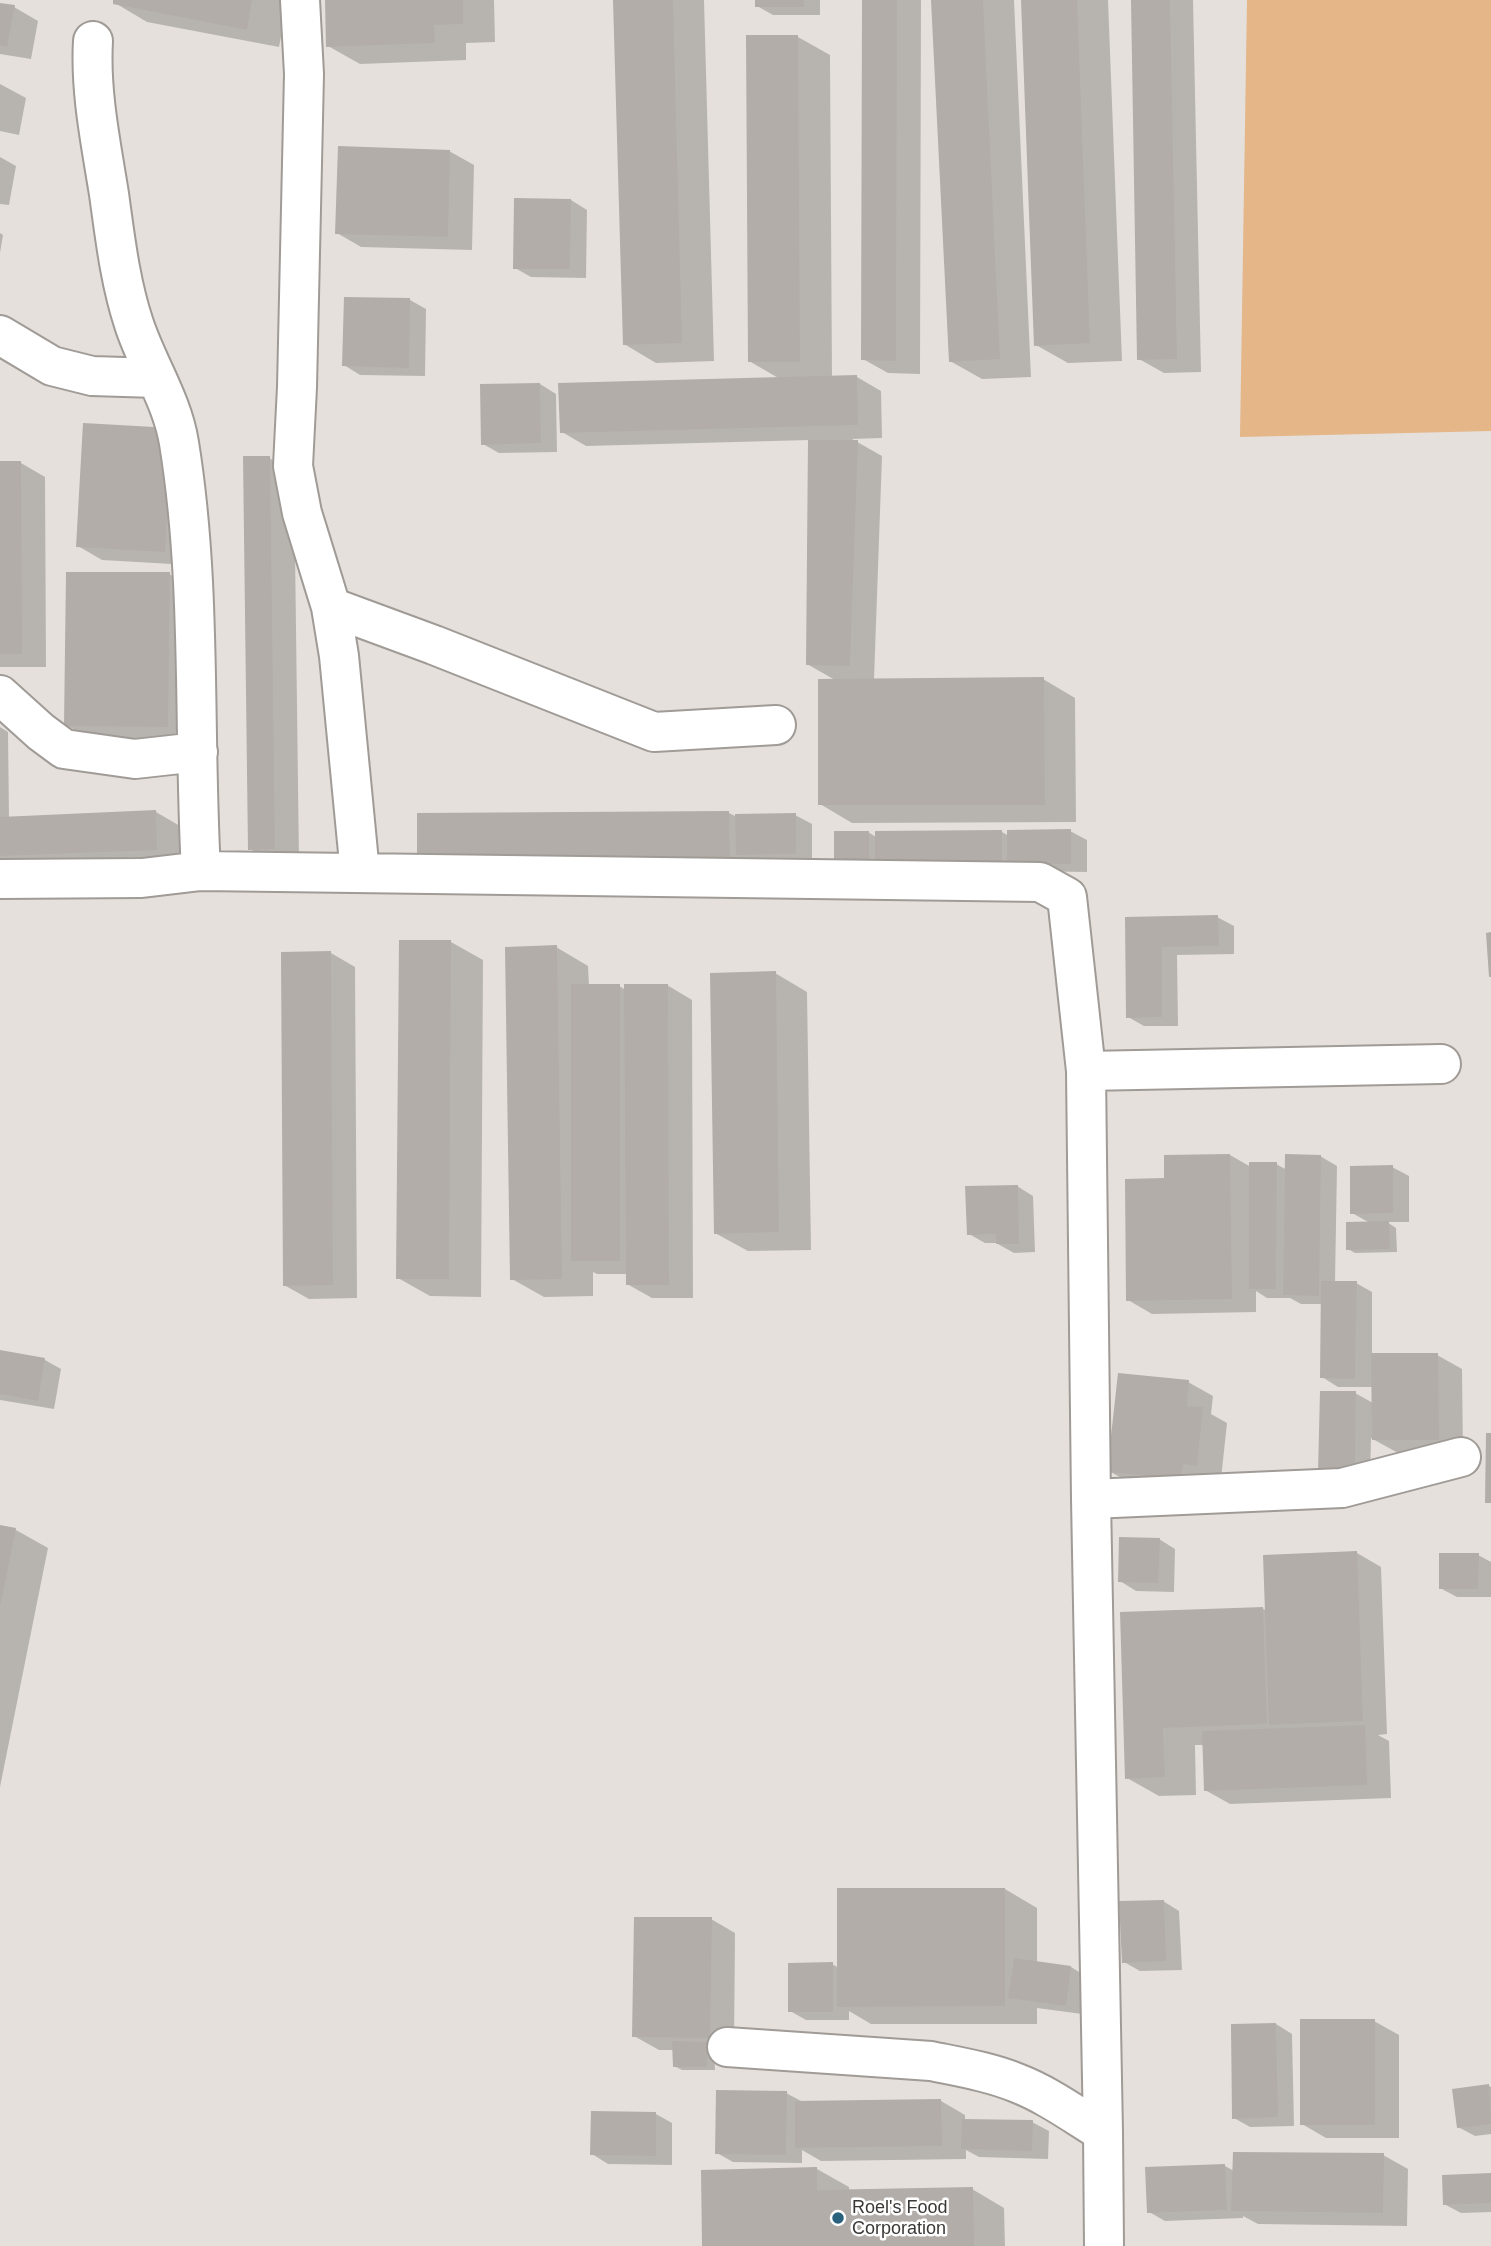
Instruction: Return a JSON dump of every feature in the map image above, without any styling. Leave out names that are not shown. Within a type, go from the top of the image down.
[{"type":"street","points":[[300,0],[303,88],[293,466],[302,513],[331,607],[339,656],[359,873]]},
{"type":"street","points":[[93,41],[98,125],[122,282],[134,325],[169,408],[184,474],[192,578],[201,871]]},
{"type":"street","points":[[0,335],[52,366],[92,376],[156,378]]},
{"type":"street","points":[[331,607],[654,732],[776,725]]},
{"type":"street","points":[[0,695],[64,749],[135,759],[198,752]]},
{"type":"street","points":[[0,879],[142,878],[201,871],[1040,882],[1067,897],[1086,1071],[1104,2246]]},
{"type":"street","points":[[1086,1071],[1441,1064]]},
{"type":"street","points":[[1091,1499],[1342,1489],[1461,1457]]},
{"type":"street","points":[[727,2047],[932,2061],[959,2067],[1017,2083],[1050,2099],[1103,2132]]},
{"type":"shaded area","points":[[1247,0],[1491,0],[1491,431],[1240,437]]},
{"type":"building","points":[[113,0],[252,0],[247,30],[113,4]]},
{"type":"building","points":[[325,0],[463,0],[463,24],[434,25],[435,43],[326,47]]},
{"type":"building","points":[[613,0],[673,0],[682,343],[623,345]]},
{"type":"building","points":[[755,0],[804,0],[804,7],[755,7]]},
{"type":"building","points":[[862,0],[897,0],[896,361],[861,360]]},
{"type":"building","points":[[931,0],[983,0],[1000,359],[949,362]]},
{"type":"building","points":[[1021,0],[1077,0],[1090,343],[1034,346]]},
{"type":"building","points":[[1131,0],[1170,0],[1177,359],[1137,360]]},
{"type":"building","points":[[0,3],[15,5],[7,47],[0,45]]},
{"type":"building","points":[[746,35],[798,35],[800,362],[748,362]]},
{"type":"building","points":[[338,146],[450,150],[448,237],[335,234]]},
{"type":"building","points":[[514,198],[571,199],[570,269],[513,269]]},
{"type":"building","points":[[344,297],[410,298],[409,368],[342,366]]},
{"type":"building","points":[[857,375],[858,425],[560,433],[558,383]]},
{"type":"building","points":[[540,383],[541,443],[481,445],[480,384]]},
{"type":"building","points":[[83,423],[172,428],[165,552],[76,547]]},
{"type":"building","points":[[808,440],[858,440],[850,666],[806,665]]},
{"type":"building","points":[[243,456],[270,456],[275,849],[248,850]]},
{"type":"building","points":[[0,461],[21,461],[22,654],[0,654]]},
{"type":"building","points":[[66,572],[170,572],[168,727],[64,726]]},
{"type":"building","points":[[1044,677],[1045,805],[818,805],[818,679]]},
{"type":"building","points":[[156,810],[157,850],[0,856],[0,817]]},
{"type":"building","points":[[729,811],[730,857],[417,859],[417,813]]},
{"type":"building","points":[[796,813],[796,854],[736,855],[735,814]]},
{"type":"building","points":[[1071,829],[1071,864],[1007,864],[1007,830]]},
{"type":"building","points":[[1002,830],[1002,864],[875,865],[875,831]]},
{"type":"building","points":[[834,831],[869,831],[869,865],[834,865]]},
{"type":"building","points":[[1218,915],[1219,946],[1162,947],[1162,1017],[1126,1018],[1125,917]]},
{"type":"building","points":[[1491,932],[1491,977],[1489,977],[1486,933]]},
{"type":"building","points":[[399,940],[451,940],[449,1279],[396,1279]]},
{"type":"building","points":[[557,945],[562,1279],[510,1280],[505,947]]},
{"type":"building","points":[[331,951],[333,1285],[283,1286],[281,952]]},
{"type":"building","points":[[776,971],[779,1232],[714,1234],[710,973]]},
{"type":"building","points":[[571,984],[620,984],[620,1261],[571,1261]]},
{"type":"building","points":[[624,984],[668,984],[669,1285],[626,1285]]},
{"type":"building","points":[[1230,1154],[1232,1299],[1126,1301],[1125,1179],[1164,1178],[1164,1155]]},
{"type":"building","points":[[1285,1154],[1321,1155],[1319,1296],[1283,1295]]},
{"type":"building","points":[[1249,1162],[1277,1162],[1276,1289],[1249,1289]]},
{"type":"building","points":[[1393,1165],[1393,1213],[1350,1214],[1350,1166]]},
{"type":"building","points":[[1018,1185],[1019,1244],[996,1244],[996,1234],[967,1235],[965,1186]]},
{"type":"building","points":[[1389,1221],[1390,1249],[1346,1250],[1346,1222]]},
{"type":"building","points":[[1321,1281],[1357,1281],[1355,1379],[1320,1378]]},
{"type":"building","points":[[0,1350],[45,1358],[38,1401],[0,1394]]},
{"type":"building","points":[[1371,1353],[1438,1353],[1439,1440],[1372,1440]]},
{"type":"building","points":[[1118,1373],[1189,1380],[1187,1406],[1203,1407],[1197,1466],[1183,1464],[1181,1479],[1107,1472]]},
{"type":"building","points":[[1320,1391],[1356,1391],[1355,1473],[1318,1473]]},
{"type":"building","points":[[1486,1433],[1491,1433],[1491,1503],[1485,1503]]},
{"type":"building","points":[[0,1525],[16,1528],[1,1604],[0,1603]]},
{"type":"building","points":[[1119,1537],[1160,1538],[1158,1583],[1118,1582]]},
{"type":"building","points":[[1357,1551],[1363,1721],[1269,1725],[1263,1555]]},
{"type":"building","points":[[1439,1553],[1479,1553],[1478,1589],[1439,1589]]},
{"type":"building","points":[[1263,1607],[1267,1724],[1163,1728],[1165,1777],[1125,1779],[1120,1612]]},
{"type":"building","points":[[1365,1725],[1367,1785],[1204,1791],[1202,1731]]},
{"type":"building","points":[[837,1888],[1005,1888],[1005,2006],[837,2007]]},
{"type":"building","points":[[1164,1900],[1166,1961],[1122,1963],[1119,1901]]},
{"type":"building","points":[[634,1917],[712,1917],[710,2038],[632,2037]]},
{"type":"building","points":[[1014,1958],[1071,1966],[1066,2006],[1008,1998]]},
{"type":"building","points":[[833,1962],[833,2012],[788,2012],[788,1963]]},
{"type":"building","points":[[1300,2019],[1375,2019],[1375,2125],[1300,2125]]},
{"type":"building","points":[[1276,2023],[1278,2117],[1232,2119],[1231,2024]]},
{"type":"building","points":[[672,2041],[707,2042],[707,2067],[673,2067]]},
{"type":"building","points":[[1489,2084],[1491,2124],[1457,2128],[1452,2089]]},
{"type":"building","points":[[716,2090],[787,2091],[786,2155],[715,2154]]},
{"type":"building","points":[[941,2099],[942,2146],[795,2148],[795,2101]]},
{"type":"building","points":[[591,2111],[656,2112],[656,2156],[590,2155]]},
{"type":"building","points":[[962,2119],[1033,2120],[1032,2151],[961,2149]]},
{"type":"building","points":[[1233,2152],[1384,2153],[1383,2213],[1231,2211]]},
{"type":"building","points":[[1225,2164],[1227,2210],[1147,2213],[1145,2167]]},
{"type":"building","name":"Roel's Food Corporation","points":[[817,2167],[817,2190],[973,2187],[974,2246],[702,2246],[701,2170]]},
{"type":"building","points":[[1491,2173],[1491,2203],[1443,2205],[1442,2175]]},
{"type":"place","name":"Roel's Food Corporation","points":[[838,2218]]}]
